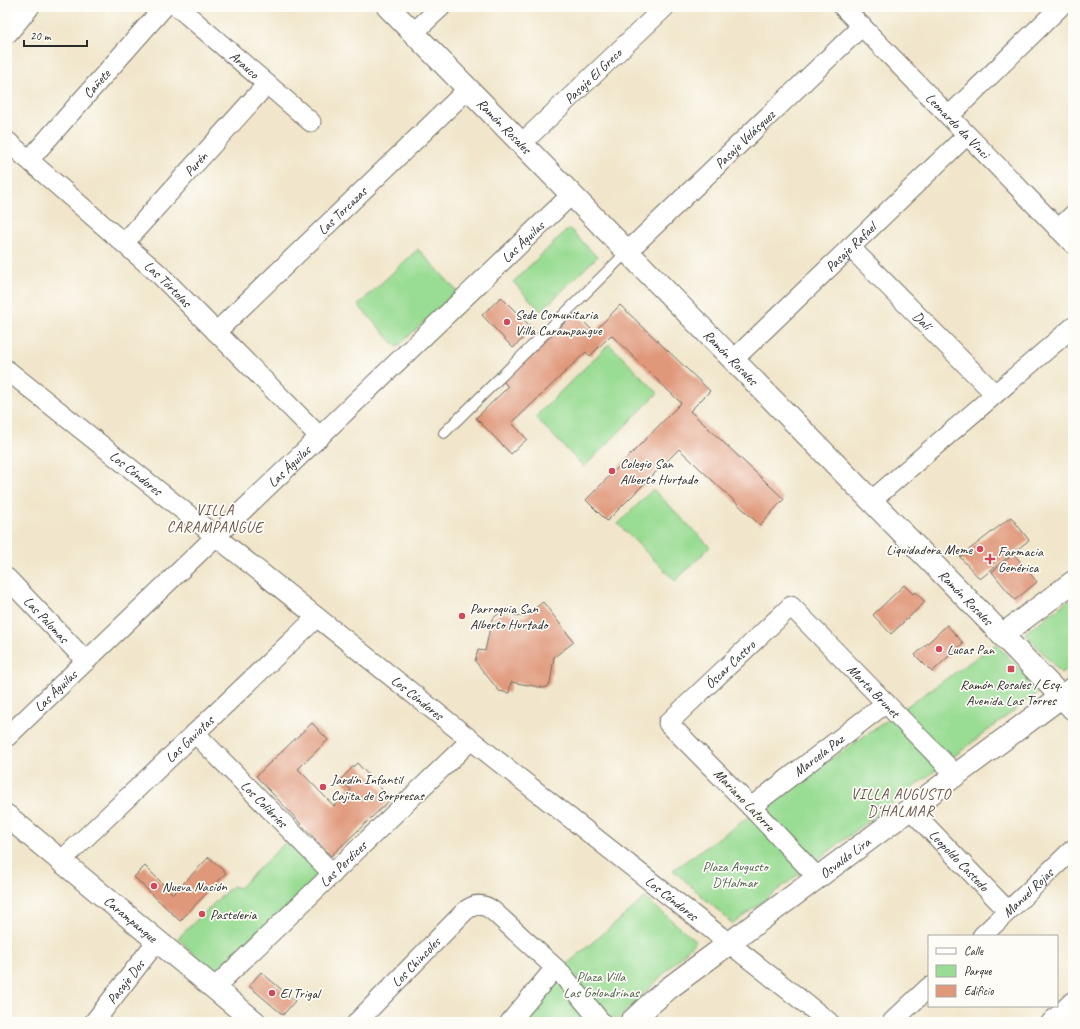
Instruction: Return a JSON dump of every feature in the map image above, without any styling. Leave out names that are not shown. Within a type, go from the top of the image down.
[{"type":"street","points":[[7,32],[28,7]]},
{"type":"street","name":"Cañete","points":[[29,160],[164,7]]},
{"type":"street","name":"Arauco","points":[[178,7],[311,122]]},
{"type":"street","name":"Ramón Rosales","points":[[388,7],[1002,635],[1069,698]]},
{"type":"street","points":[[413,33],[441,7]]},
{"type":"street","name":"Pasaje El Greco","points":[[521,144],[665,7]]},
{"type":"street","name":"Leonardo da Vinci","points":[[843,7],[1073,244]]},
{"type":"street","points":[[949,116],[1060,7]]},
{"type":"street","name":"Pasaje Velásquez","points":[[628,252],[862,26]]},
{"type":"street","name":"Purén","points":[[124,243],[267,84]]},
{"type":"street","name":"Las Torcazas","points":[[216,332],[468,89]]},
{"type":"street","name":"Pasaje Rafael","points":[[733,360],[967,135]]},
{"type":"street","name":"Las Tórtolas","points":[[7,141],[160,275],[320,437]]},
{"type":"street","name":"Las Águilas","points":[[7,737],[571,195]]},
{"type":"street","points":[[1058,229],[1073,215]]},
{"type":"street","name":"Dalí","points":[[850,247],[995,394]]},
{"type":"street","points":[[871,501],[1073,327]]},
{"type":"street","name":"Los Cóndores","points":[[7,370],[215,537],[829,1022]]},
{"type":"street","name":"Las Palomas","points":[[7,578],[86,661]]},
{"type":"street","points":[[1002,635],[1073,582]]},
{"type":"street","name":"Marta Brunet","points":[[791,606],[956,775]]},
{"type":"street","name":"Óscar Castro","points":[[668,723],[791,606]]},
{"type":"street","name":"Las Gaviotas","points":[[61,861],[317,617]]},
{"type":"street","name":"Osvaldo Lira","points":[[631,1022],[669,988],[910,809],[956,775],[1069,698]]},
{"type":"street","name":"Marcela Paz","points":[[751,807],[886,704]]},
{"type":"street","name":"Mariano Latorre","points":[[668,723],[751,807],[818,878]]},
{"type":"street","name":"Los Colibríes","points":[[195,733],[333,874]]},
{"type":"street","name":"Las Perdices","points":[[214,988],[472,740]]},
{"type":"street","name":"Leopoldo Castedo","points":[[910,809],[1008,912]]},
{"type":"street","name":"Carampangue","points":[[7,816],[255,1022]]},
{"type":"street","name":"Manuel Rojas","points":[[983,935],[1073,849]]},
{"type":"street","name":"Los Chincoles","points":[[357,1022],[468,908],[477,905],[483,905],[492,910],[555,968]]},
{"type":"street","name":"Pasaje Dos","points":[[94,1022],[157,941]]},
{"type":"street","points":[[510,1022],[555,968],[562,973],[601,1022]]},
{"type":"street","points":[[892,1022],[928,987]]},
{"type":"street","points":[[1051,1022],[1073,1001]]},
{"type":"lane","points":[[444,433],[628,252]]},
{"type":"green space","points":[[569,228],[597,257],[541,311],[513,282]]},
{"type":"green space","points":[[418,249],[457,291],[397,347],[358,305]]},
{"type":"green space","points":[[609,344],[658,393],[584,467],[535,417]]},
{"type":"green space","points":[[653,489],[710,547],[675,581],[618,524]]},
{"type":"green space","points":[[1073,597],[1073,664],[1061,673],[1025,633]]},
{"type":"green space","name":"Plaza Augusto D'Halmar","points":[[996,644],[1040,691],[733,924],[673,870]]},
{"type":"green space","points":[[289,839],[323,873],[216,977],[178,938],[232,886],[239,888]]},
{"type":"green space","name":"Plaza Villa Las Golondrinas","points":[[645,898],[696,941],[616,1022],[519,1022],[560,970]]},
{"type":"building","name":"Sede Comunitaria Villa Carampangue","points":[[501,297],[533,329],[513,348],[482,315]]},
{"type":"building","points":[[620,305],[710,391],[690,411],[784,499],[760,525],[679,449],[607,521],[586,500],[681,403],[611,335],[590,356],[586,352],[512,423],[527,439],[511,454],[476,418],[508,387],[503,381],[575,313],[594,332]]},
{"type":"building","points":[[1011,517],[1029,540],[980,579],[960,557]]},
{"type":"building","points":[[1014,554],[1037,582],[1015,600],[992,572]]},
{"type":"building","points":[[904,585],[913,594],[916,592],[925,602],[891,634],[873,615]]},
{"type":"building","points":[[543,602],[574,642],[554,657],[550,684],[545,688],[511,682],[509,693],[499,691],[475,661],[478,650],[485,651],[492,619],[501,612],[524,617]]},
{"type":"building","name":"Lucas Pan","points":[[947,625],[963,643],[932,672],[915,655]]},
{"type":"building","name":"Jardín Infantil Cajita de Sorpresas","points":[[312,723],[328,740],[298,769],[334,806],[351,790],[341,779],[357,763],[391,799],[331,856],[256,776]]},
{"type":"building","points":[[209,857],[226,873],[180,921],[134,877],[145,866],[173,894]]},
{"type":"building","name":"El Trigal","points":[[261,972],[295,1001],[283,1015],[249,986]]},
{"type":"place","name":"Sede Comunitaria Villa Carampangue","points":[[507,322]]},
{"type":"place","name":"Colegio San Alberto Hurtado","points":[[612,471]]},
{"type":"place","name":"Liquidadora Meme","points":[[980,549]]},
{"type":"place","name":"Farmacia Genérica","points":[[990,559]]},
{"type":"place","name":"Parroquia San Alberto Hurtado","points":[[462,616]]},
{"type":"place","name":"Lucas Pan","points":[[939,649]]},
{"type":"place","name":"Ramón Rosales / Esq. Avenida Las Torres","points":[[1011,669]]},
{"type":"place","name":"Jardín Infantil Cajita de Sorpresas","points":[[323,787]]},
{"type":"place","name":"Nueva Nación","points":[[154,886]]},
{"type":"place","name":"Pasteleria","points":[[202,914]]},
{"type":"place","name":"El Trigal","points":[[272,993]]},
{"type":"district","name":"VILLA CARAMPANGUE","points":[[215,518]]},
{"type":"district","name":"VILLA AUGUSTO D'HALMAR","points":[[901,802]]}]
